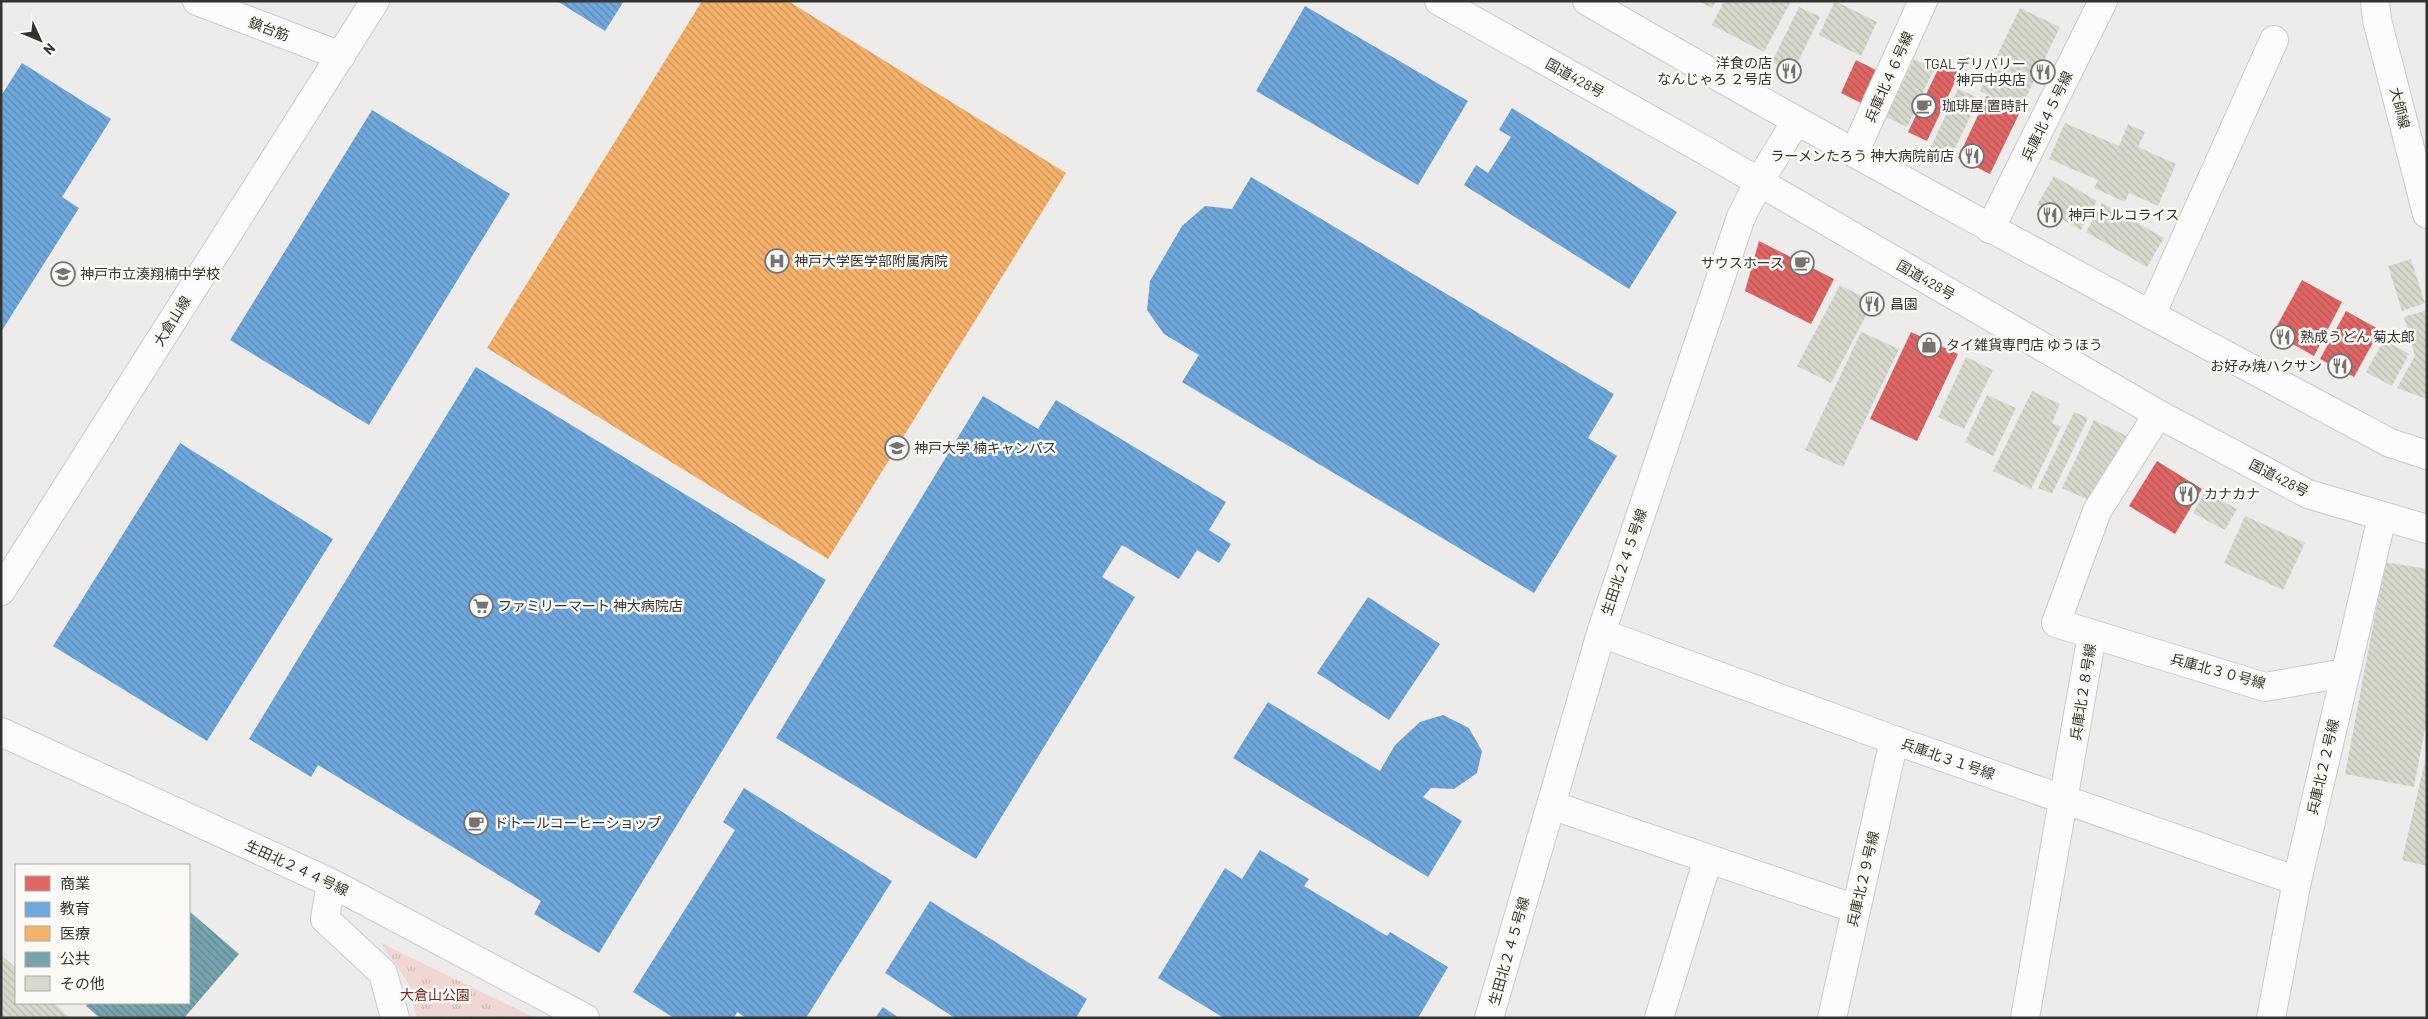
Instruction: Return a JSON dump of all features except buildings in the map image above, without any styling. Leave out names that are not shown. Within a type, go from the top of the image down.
[{"type":"main road","name":"鎮台筋","points":[[198,1],[341,56]]},
{"type":"main road","name":"大倉山線","points":[[1,591],[375,1]]},
{"type":"main road","name":"国道428号","points":[[1438,1],[1759,182],[2158,414],[2308,494],[2427,529]]},
{"type":"main road","points":[[1588,1],[1990,230],[2390,443],[2427,455]]},
{"type":"main road","name":"兵庫北４６号線","points":[[1854,153],[1923,1]]},
{"type":"main road","name":"兵庫北４５号線","points":[[1990,230],[2104,1]]},
{"type":"main road","name":"大師線","points":[[2374,1],[2377,20],[2427,214]]},
{"type":"main road","points":[[2151,315],[2274,40]]},
{"type":"main road","name":"生田北２４５号線","points":[[1489,1018],[1600,633],[1741,217],[1759,182],[1796,121]]},
{"type":"main road","name":"兵庫北２８号線","points":[[2025,1018],[2092,635],[2056,623],[2097,511],[2158,414]]},
{"type":"main road","name":"兵庫北２２号線","points":[[2271,1018],[2297,880],[2382,517]]},
{"type":"main road","name":"兵庫北３１号線","points":[[1600,633],[1894,740],[2297,880]]},
{"type":"main road","name":"兵庫北３０号線","points":[[2092,635],[2265,686],[2345,673]]},
{"type":"main road","name":"生田北２４４号線","points":[[1,732],[331,883],[585,1018]]},
{"type":"main road","name":"兵庫北２９号線","points":[[1832,1018],[1894,740]]},
{"type":"main road","points":[[1551,806],[1856,909]]},
{"type":"main road","points":[[1659,1018],[1708,859]]},
{"type":"main road","points":[[331,883],[325,919],[383,973],[395,1018]]},
{"type":"green space","name":"大倉山公園","points":[[381,943],[535,1018],[417,1018],[408,983]]},
{"type":"place","name":"洋食の店 なんじゃろ ２号店","points":[[1789,71]]},
{"type":"place","name":"TGALデリバリー 神戸中央店","points":[[2043,72]]},
{"type":"place","name":"珈琲屋 置時計","points":[[1924,106]]},
{"type":"place","name":"ラーメンたろう 神大病院前店","points":[[1972,156]]},
{"type":"place","name":"神戸トルコライス","points":[[2050,215]]},
{"type":"place","name":"神戸大学医学部附属病院","points":[[777,261]]},
{"type":"place","name":"サウスホース","points":[[1802,263]]},
{"type":"place","name":"神戸市立湊翔楠中学校","points":[[63,274]]},
{"type":"place","name":"昌園","points":[[1872,304]]},
{"type":"place","name":"熟成うどん 菊太郎","points":[[2283,337]]},
{"type":"place","name":"タイ雑貨専門店 ゆうほう","points":[[1929,345]]},
{"type":"place","name":"お好み焼ハクサン","points":[[2340,366]]},
{"type":"place","name":"神戸大学 楠キャンパス","points":[[897,448]]},
{"type":"place","name":"カナカナ","points":[[2186,494]]},
{"type":"place","name":"ファミリーマート 神大病院店","points":[[481,606]]},
{"type":"place","name":"ドトールコーヒーショップ","points":[[476,823]]}]
